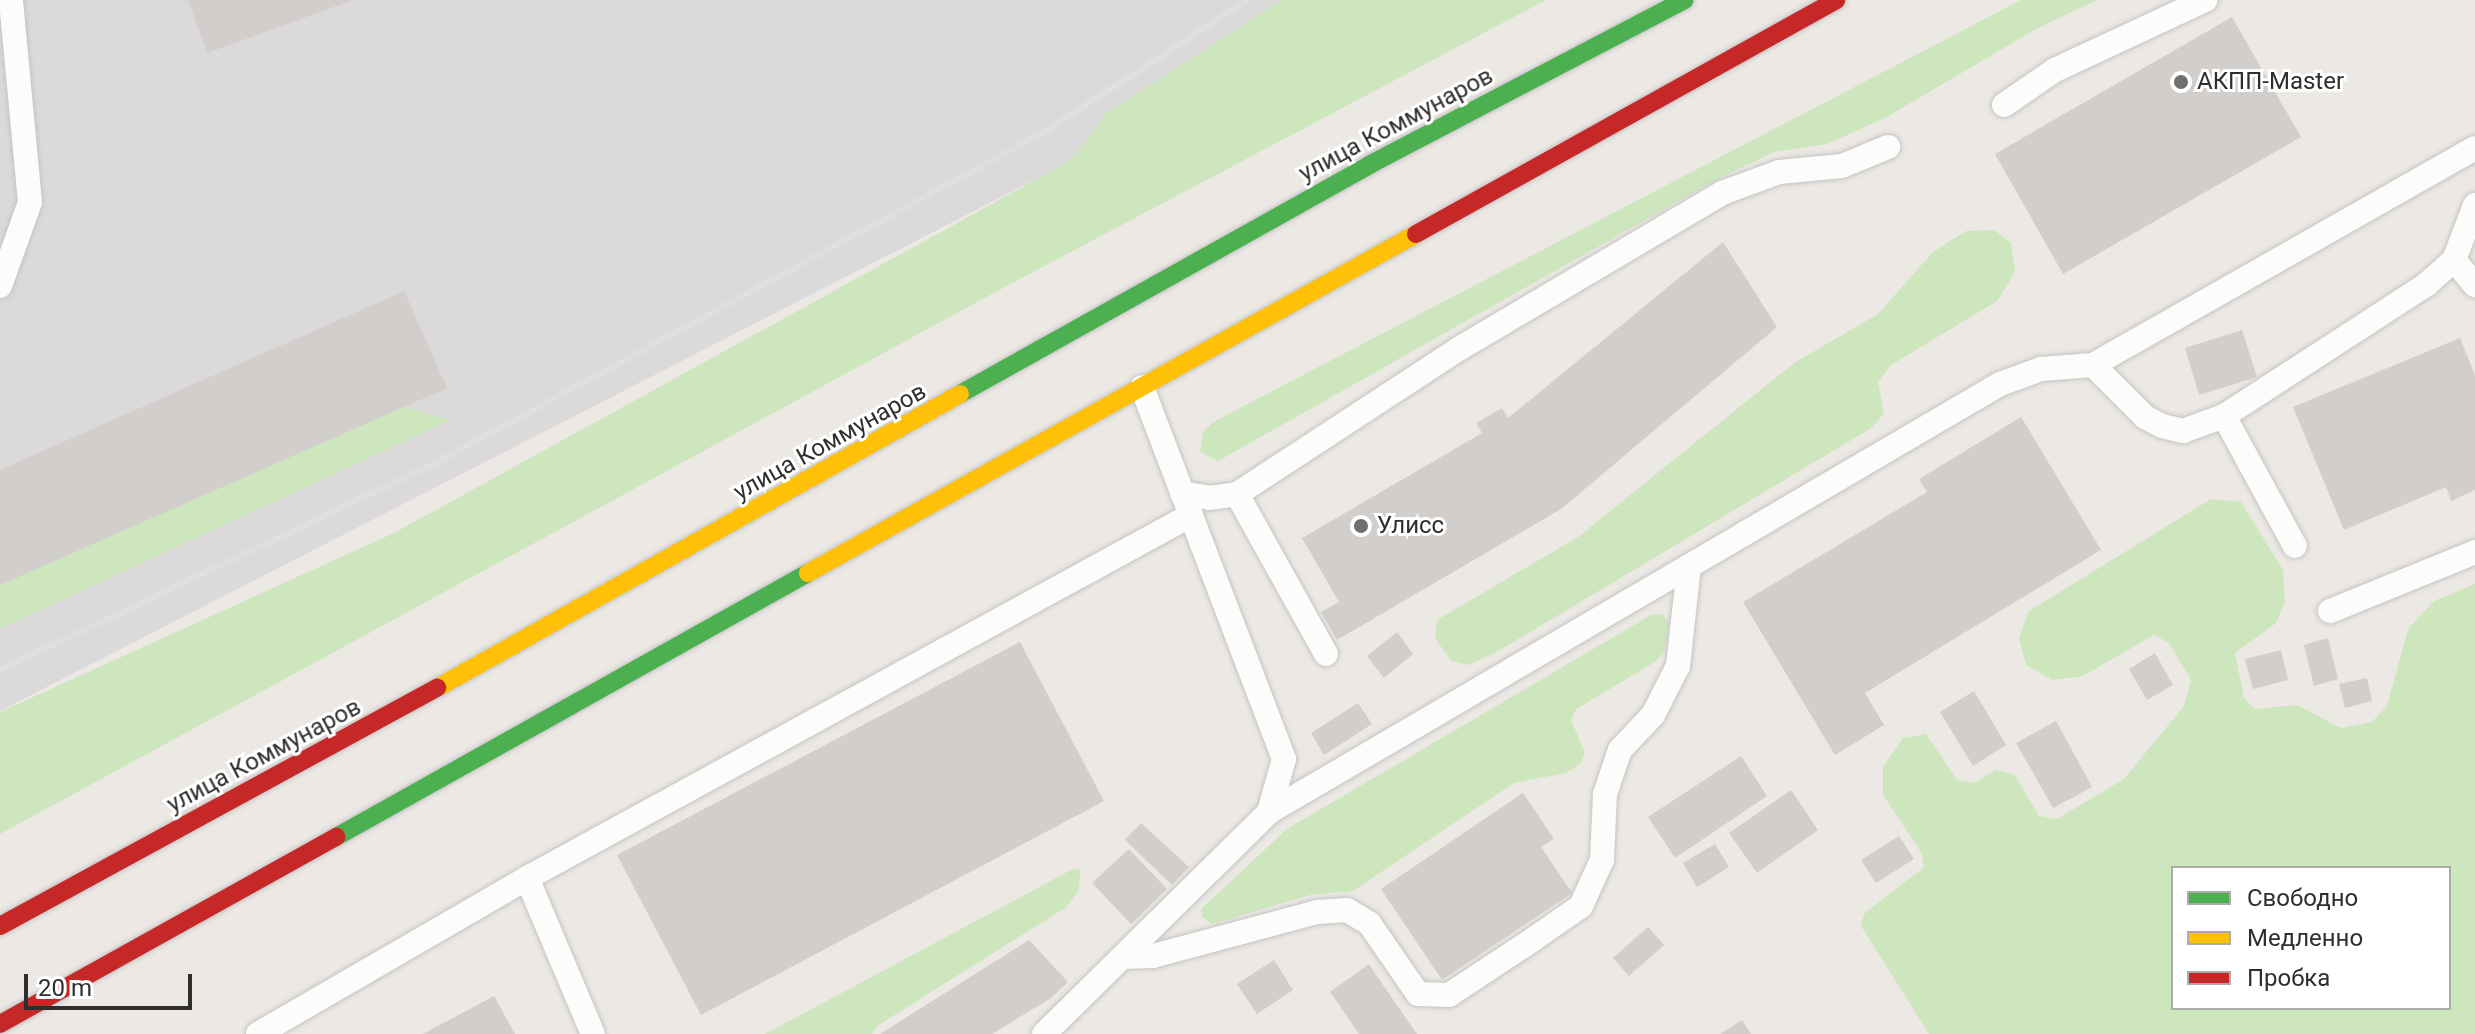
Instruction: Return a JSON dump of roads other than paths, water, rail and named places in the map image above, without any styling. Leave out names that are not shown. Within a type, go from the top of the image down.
[{"type":"highway","name":"улица Коммунаров","points":[[0,926],[414,702],[1369,165],[1684,0]]},
{"type":"highway","points":[[0,1024],[1836,0]]},
{"type":"lane","points":[[0,286],[30,202],[11,0]]},
{"type":"lane","points":[[2004,105],[2055,70],[2205,0]]},
{"type":"lane","points":[[258,1034],[1186,504],[1237,494],[1462,347],[1722,193],[1779,172],[1842,166],[1888,147]]},
{"type":"lane","points":[[1044,1034],[1269,812],[2000,384],[2041,369],[2093,365],[2475,148]]},
{"type":"lane","points":[[2093,365],[2145,417],[2162,426],[2183,431],[2224,416],[2426,285],[2454,260],[2475,205]]},
{"type":"lane","points":[[2454,260],[2475,285]]},
{"type":"lane","points":[[1142,387],[1284,759],[1269,812]]},
{"type":"lane","points":[[2224,416],[2295,546]]},
{"type":"lane","points":[[1237,494],[1326,654]]},
{"type":"lane","points":[[2330,611],[2475,552]]},
{"type":"lane","points":[[1123,957],[1153,956],[1317,912],[1347,910],[1369,923],[1418,994],[1449,995],[1535,938],[1581,906],[1602,860],[1605,794],[1620,750],[1653,715],[1678,666],[1689,567]]},
{"type":"lane","points":[[527,878],[593,1034]]},
{"type":"railway","points":[[0,670],[430,466],[1046,131],[1248,0]]},
{"type":"place","name":"АКПП-Master","points":[[2181,82]]},
{"type":"place","name":"Улисс","points":[[1361,526]]}]
